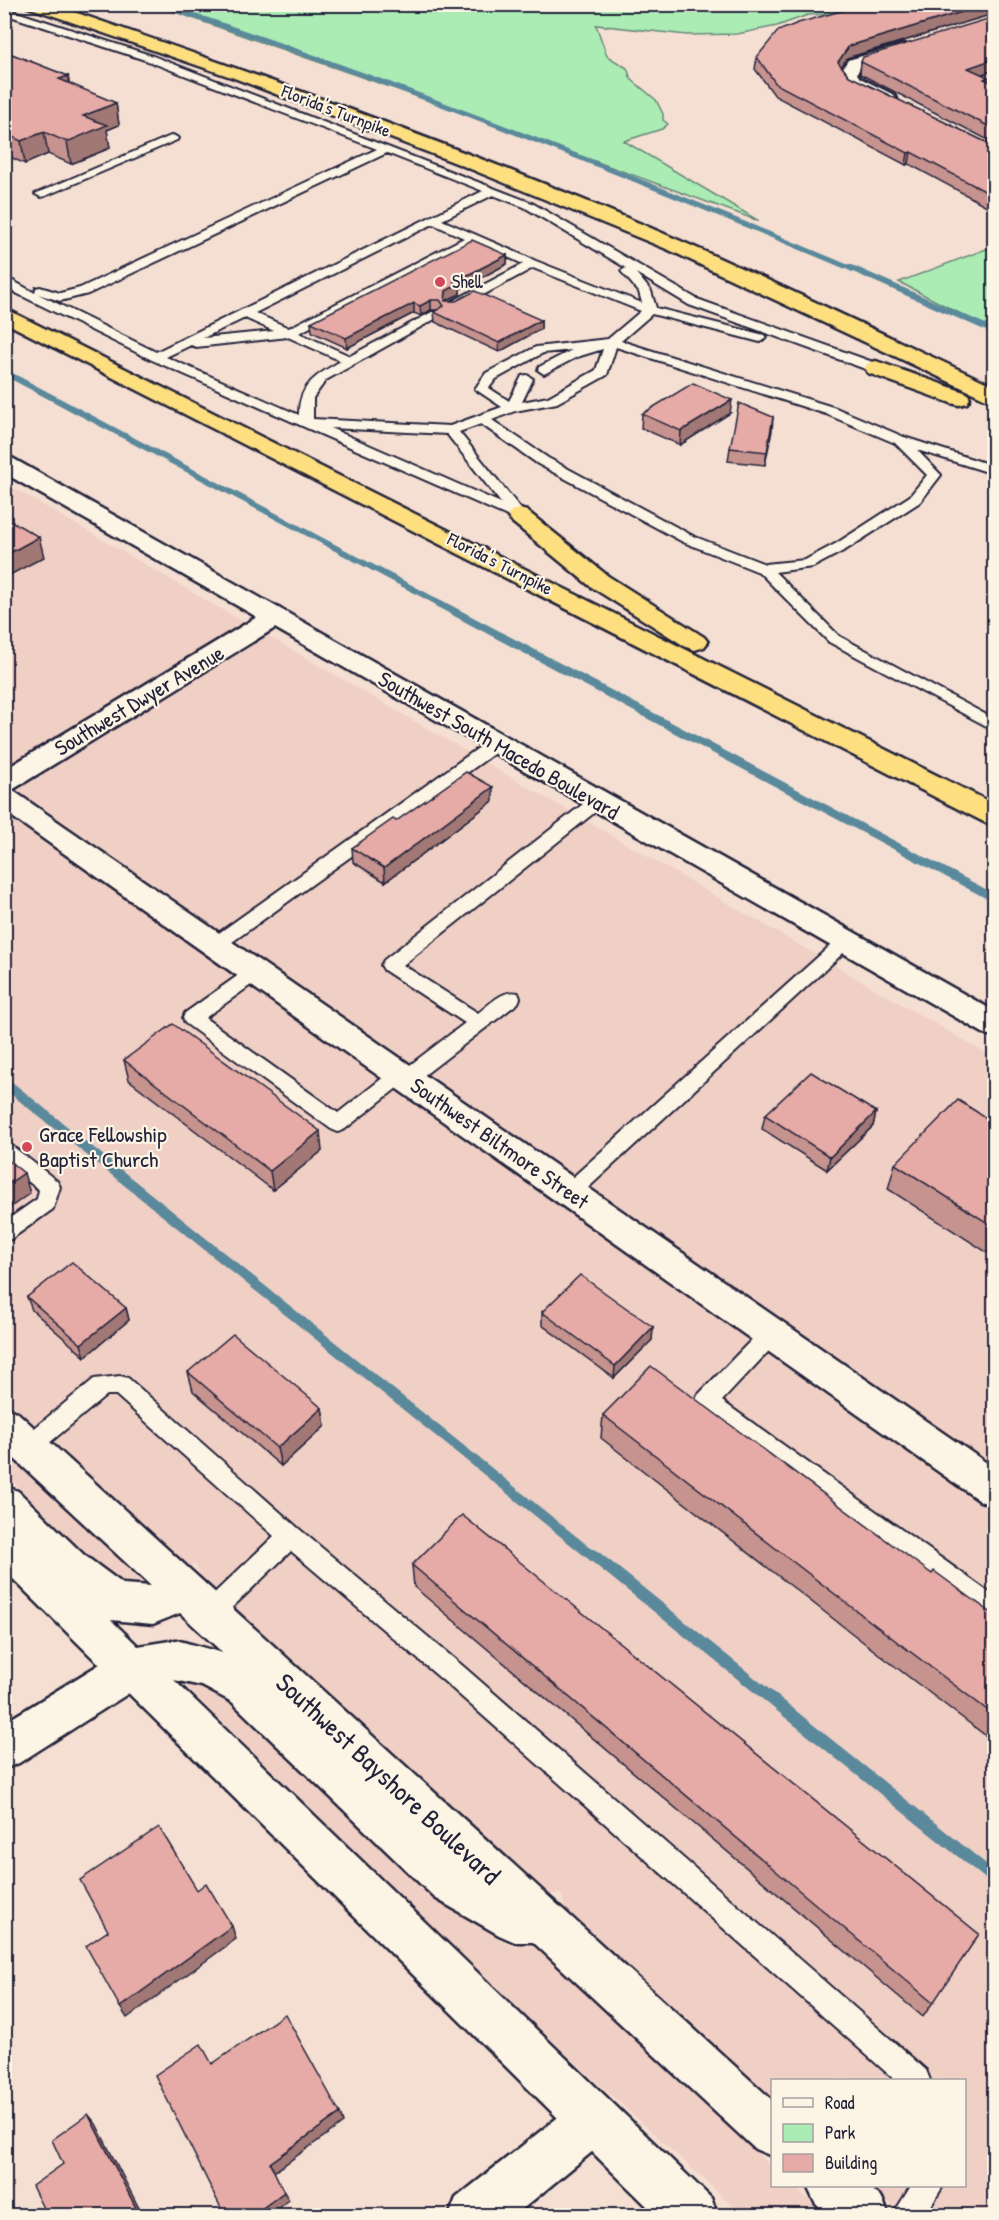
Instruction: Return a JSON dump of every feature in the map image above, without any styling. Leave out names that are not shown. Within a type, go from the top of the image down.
[{"type":"highway","name":"Florida's Turnpike","points":[[34,4],[240,74],[463,159],[676,246],[994,394]]},
{"type":"highway","name":"Florida's Turnpike","points":[[4,314],[994,815]]},
{"type":"highway","points":[[876,368],[994,411]]},
{"type":"highway","points":[[519,516],[599,581],[701,646],[839,719],[913,773]]},
{"type":"street","points":[[904,107],[854,82],[848,74],[854,64],[919,44]]},
{"type":"street","name":"Southwest South Macedo Boulevard","points":[[4,463],[994,1025]]},
{"type":"street","name":"Southwest Dwyer Avenue","points":[[4,783],[274,618]]},
{"type":"street","name":"Southwest Biltmore Street","points":[[4,797],[994,1489]]},
{"type":"street","name":"Southwest Bayshore Boulevard","points":[[16,1436],[771,2131]]},
{"type":"street","points":[[4,1503],[70,1568],[116,1603],[153,1605],[197,1602]]},
{"type":"street","points":[[4,1544],[133,1667],[693,2216]]},
{"type":"street","points":[[4,1748],[133,1667],[176,1660],[209,1667],[247,1688],[451,1882],[514,1919],[541,1920]]},
{"type":"street","points":[[474,2216],[593,2120]]},
{"type":"street","points":[[833,2187],[864,2216]]},
{"type":"lane","points":[[4,11],[149,58],[492,190],[528,205],[693,302],[876,368]]},
{"type":"lane","points":[[41,194],[172,138]]},
{"type":"lane","points":[[4,278],[48,295],[60,297],[108,280],[387,149]]},
{"type":"lane","points":[[156,357],[492,190]]},
{"type":"lane","points":[[434,220],[532,264],[650,310],[876,368]]},
{"type":"lane","points":[[181,345],[289,333],[475,237]]},
{"type":"lane","points":[[585,239],[631,274],[645,291],[650,310]]},
{"type":"lane","points":[[452,306],[532,264]]},
{"type":"lane","points":[[4,278],[22,291],[156,357],[519,516]]},
{"type":"lane","points":[[544,370],[573,354],[612,342],[650,310]]},
{"type":"lane","points":[[245,313],[351,361]]},
{"type":"lane","points":[[307,423],[305,406],[309,390],[321,377],[435,315]]},
{"type":"lane","points":[[307,423],[451,430],[512,408],[552,400],[602,372],[612,342]]},
{"type":"lane","points":[[512,408],[482,389],[492,376],[540,350],[612,342],[831,411],[870,425],[899,440],[994,470]]},
{"type":"lane","points":[[512,408],[527,380]]},
{"type":"lane","points":[[481,418],[543,461],[688,539],[764,569],[834,639],[994,725]]},
{"type":"lane","points":[[451,430],[519,516]]},
{"type":"lane","points":[[764,569],[808,564],[842,546],[915,499],[934,475],[899,440]]},
{"type":"lane","points":[[215,945],[497,743]]},
{"type":"lane","points":[[479,1023],[390,965],[598,801]]},
{"type":"lane","points":[[570,1192],[846,941]]},
{"type":"lane","points":[[256,972],[192,1018],[338,1124],[511,998]]},
{"type":"lane","points":[[4,1150],[50,1188],[46,1203],[4,1233]]},
{"type":"lane","points":[[772,1333],[706,1402],[994,1610]]},
{"type":"lane","points":[[16,1436],[102,1386],[120,1386],[290,1536],[455,1675],[915,2079]]},
{"type":"lane","points":[[197,1602],[290,1536]]},
{"type":"lane","points":[[907,2216],[927,2187]]},
{"type":"shaded area","points":[[5,483],[245,623],[5,770]]},
{"type":"shaded area","points":[[266,635],[994,1058],[994,1468],[15,789]]},
{"type":"shaded area","points":[[4,812],[994,1510],[994,2215],[903,2215],[871,2187],[966,2187],[966,2079],[771,2079],[771,2097],[564,1908],[562,1894],[547,1894],[202,1579],[195,1564],[188,1566],[5,1398]]},
{"type":"shaded area","points":[[4,1452],[145,1584],[125,1583],[85,1553],[5,1474]]},
{"type":"shaded area","points":[[183,1684],[202,1688],[233,1706],[436,1901],[505,1943],[517,1947],[534,1946],[771,2166],[771,2187],[794,2187],[825,2215],[743,2215],[517,2009]]},
{"type":"green space","points":[[155,5],[871,5],[837,14],[808,15],[777,26],[737,34],[687,35],[596,25],[607,56],[627,68],[631,79],[656,100],[663,114],[663,120],[668,124],[662,129],[624,141],[759,221],[433,102]]},
{"type":"green space","points":[[994,246],[994,331],[899,282]]},
{"type":"building","points":[[866,4],[988,4],[849,46],[838,62],[849,76],[994,146],[994,196],[776,84],[757,57],[778,31]]},
{"type":"building","points":[[994,17],[994,59],[968,68],[988,77],[984,79],[994,84],[994,129],[861,62],[863,57]]},
{"type":"building","points":[[4,51],[68,76],[59,79],[116,103],[83,116],[107,125],[67,142],[44,132],[21,141],[4,133]]},
{"type":"building","points":[[472,240],[507,255],[454,282],[459,284],[446,291],[445,301],[456,301],[475,291],[541,320],[499,343],[434,312],[444,306],[440,300],[431,300],[420,306],[414,303],[346,338],[311,322]]},
{"type":"building","points":[[693,383],[732,400],[681,431],[642,414]]},
{"type":"building","points":[[739,403],[773,417],[767,452],[730,448]]},
{"type":"building","points":[[4,517],[39,537],[4,556]]},
{"type":"building","points":[[466,772],[493,787],[384,868],[352,848],[393,819],[396,821]]},
{"type":"building","points":[[173,1024],[320,1131],[270,1171],[124,1060]]},
{"type":"building","points":[[811,1072],[876,1112],[830,1157],[765,1115]]},
{"type":"building","points":[[958,1100],[994,1123],[994,1227],[895,1164]]},
{"type":"building","points":[[4,1157],[24,1173],[4,1187]]},
{"type":"building","points":[[72,1262],[126,1308],[81,1344],[27,1297]]},
{"type":"building","points":[[580,1275],[653,1327],[615,1366],[542,1312]]},
{"type":"building","points":[[233,1334],[322,1408],[277,1448],[188,1372]]},
{"type":"building","points":[[651,1366],[932,1574],[934,1571],[994,1615],[994,1715],[603,1415]]},
{"type":"building","points":[[462,1515],[979,1934],[933,2003],[412,1565]]},
{"type":"building","points":[[159,1827],[197,1890],[206,1883],[232,1926],[120,2007],[86,1946],[108,1931],[80,1880]]},
{"type":"building","points":[[285,2014],[340,2113],[270,2163],[284,2192],[252,2216],[225,2216],[155,2075],[201,2044],[212,2064]]},
{"type":"building","points":[[88,2114],[140,2216],[44,2216],[46,2214],[32,2186],[63,2164],[52,2140]]},
{"type":"waterway","points":[[158,4],[334,64],[508,129],[852,269]]},
{"type":"waterway","points":[[849,267],[994,331]]},
{"type":"waterway","points":[[4,372],[443,605]]},
{"type":"waterway","points":[[440,604],[994,898]]},
{"type":"waterway","points":[[4,1082],[594,1557]]},
{"type":"waterway","points":[[593,1555],[994,1878]]},
{"type":"place","name":"Shell","points":[[440,282]]},
{"type":"place","name":"Grace Fellowship Baptist Church","points":[[27,1147]]}]
